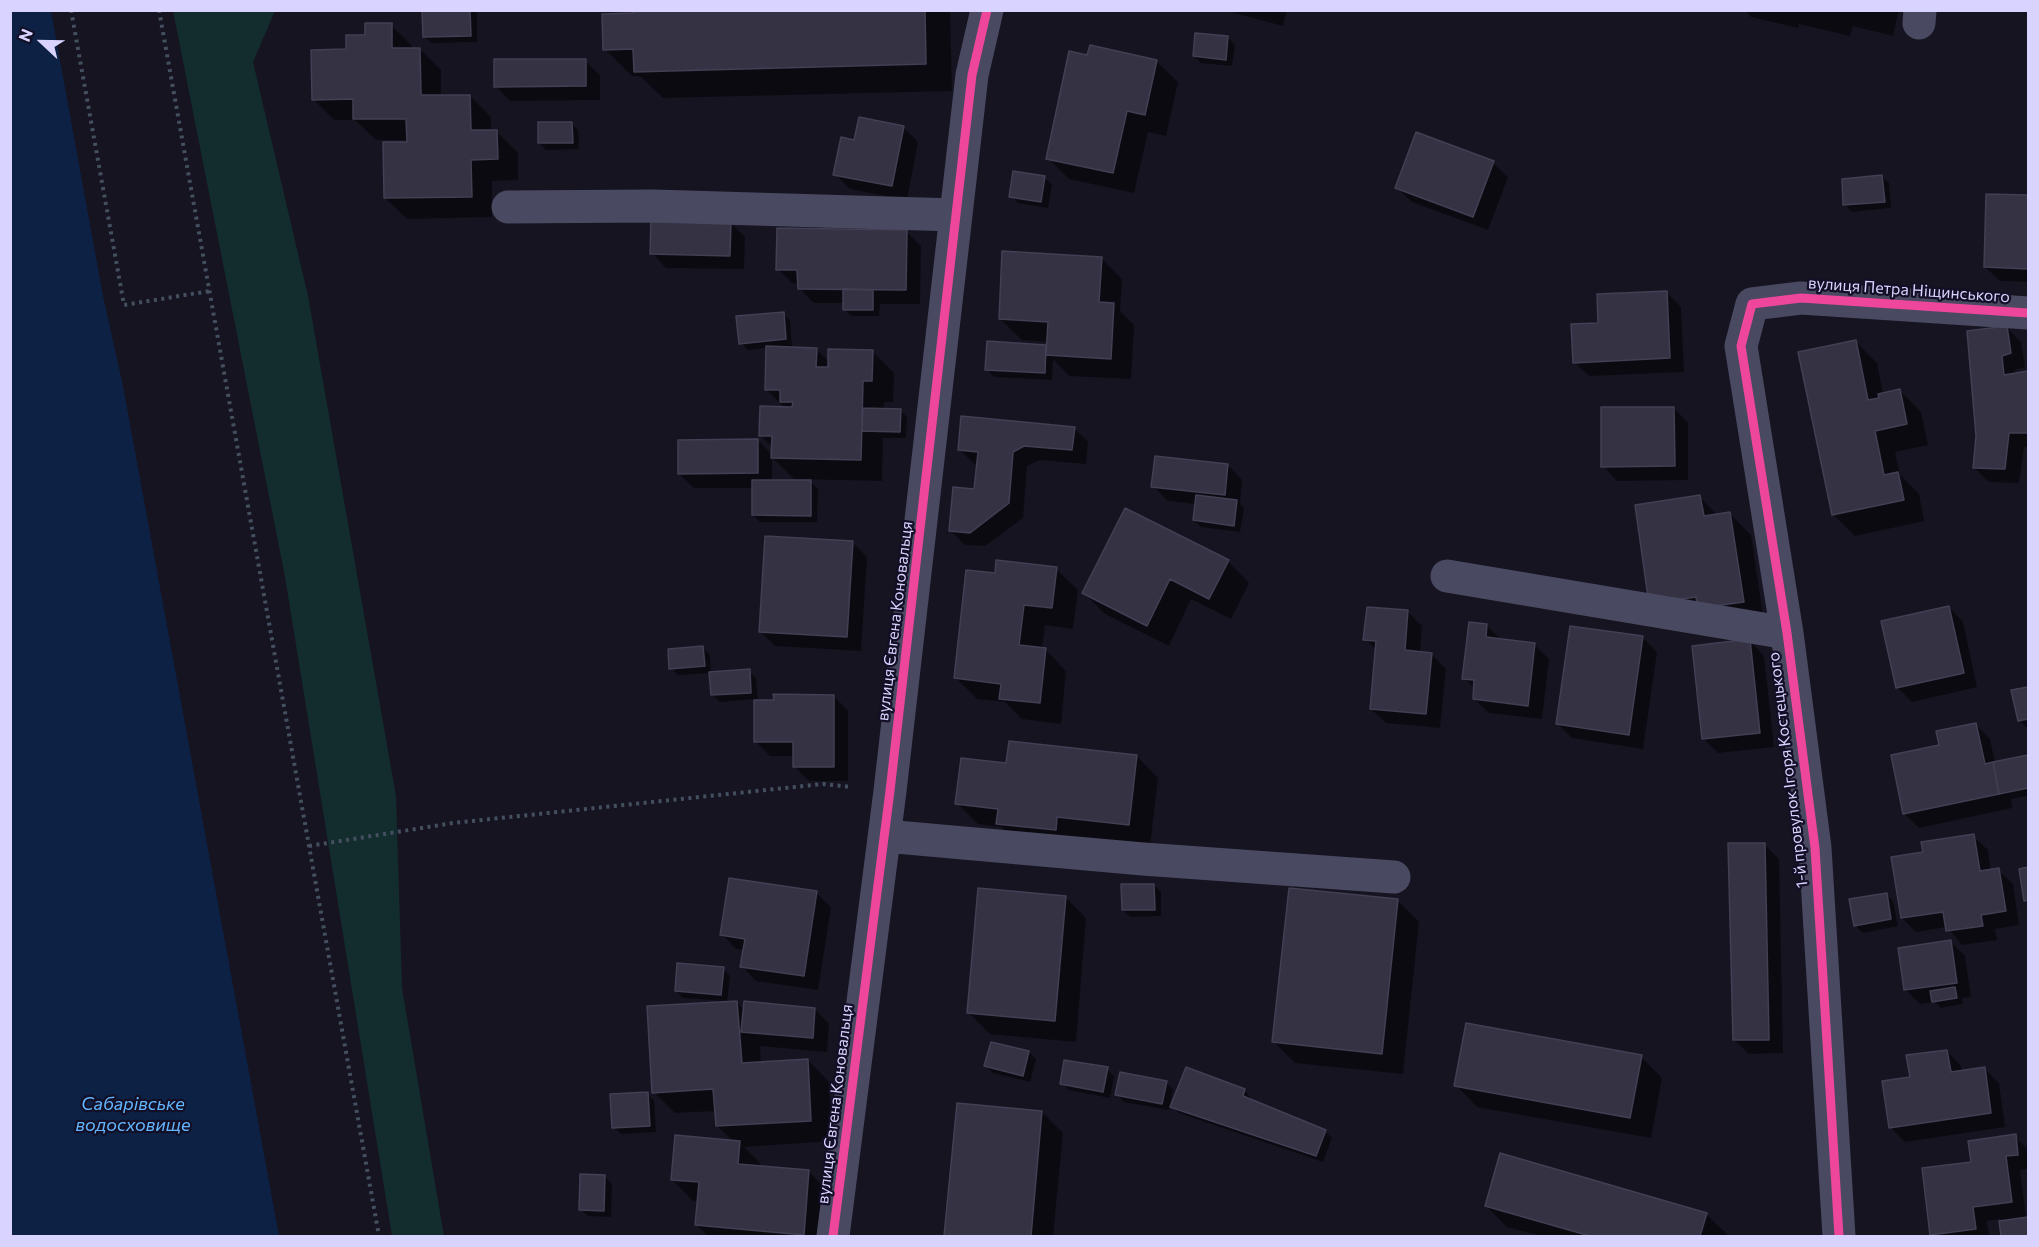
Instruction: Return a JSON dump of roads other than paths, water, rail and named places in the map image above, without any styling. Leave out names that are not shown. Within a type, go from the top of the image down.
[{"type":"street","name":"вулиця Євгена Коновальця","points":[[833,1236],[885,836],[972,75],[987,10]]},
{"type":"street","points":[[508,207],[653,206],[956,215]]},
{"type":"street","name":"вулиця Петра Ніщинського","points":[[1752,304],[1801,298],[2028,313]]},
{"type":"street","name":"1-й провулок Ігоря Костецького","points":[[1752,304],[1741,346],[1786,633],[1815,848],[1839,1236]]},
{"type":"street","points":[[1448,576],[1786,633]]},
{"type":"street","points":[[885,836],[1132,858],[1394,877]]},
{"type":"water","name":"Сабарівське водосховище","points":[[10,11],[51,11],[103,296],[123,386],[279,1236],[11,1236]]}]
